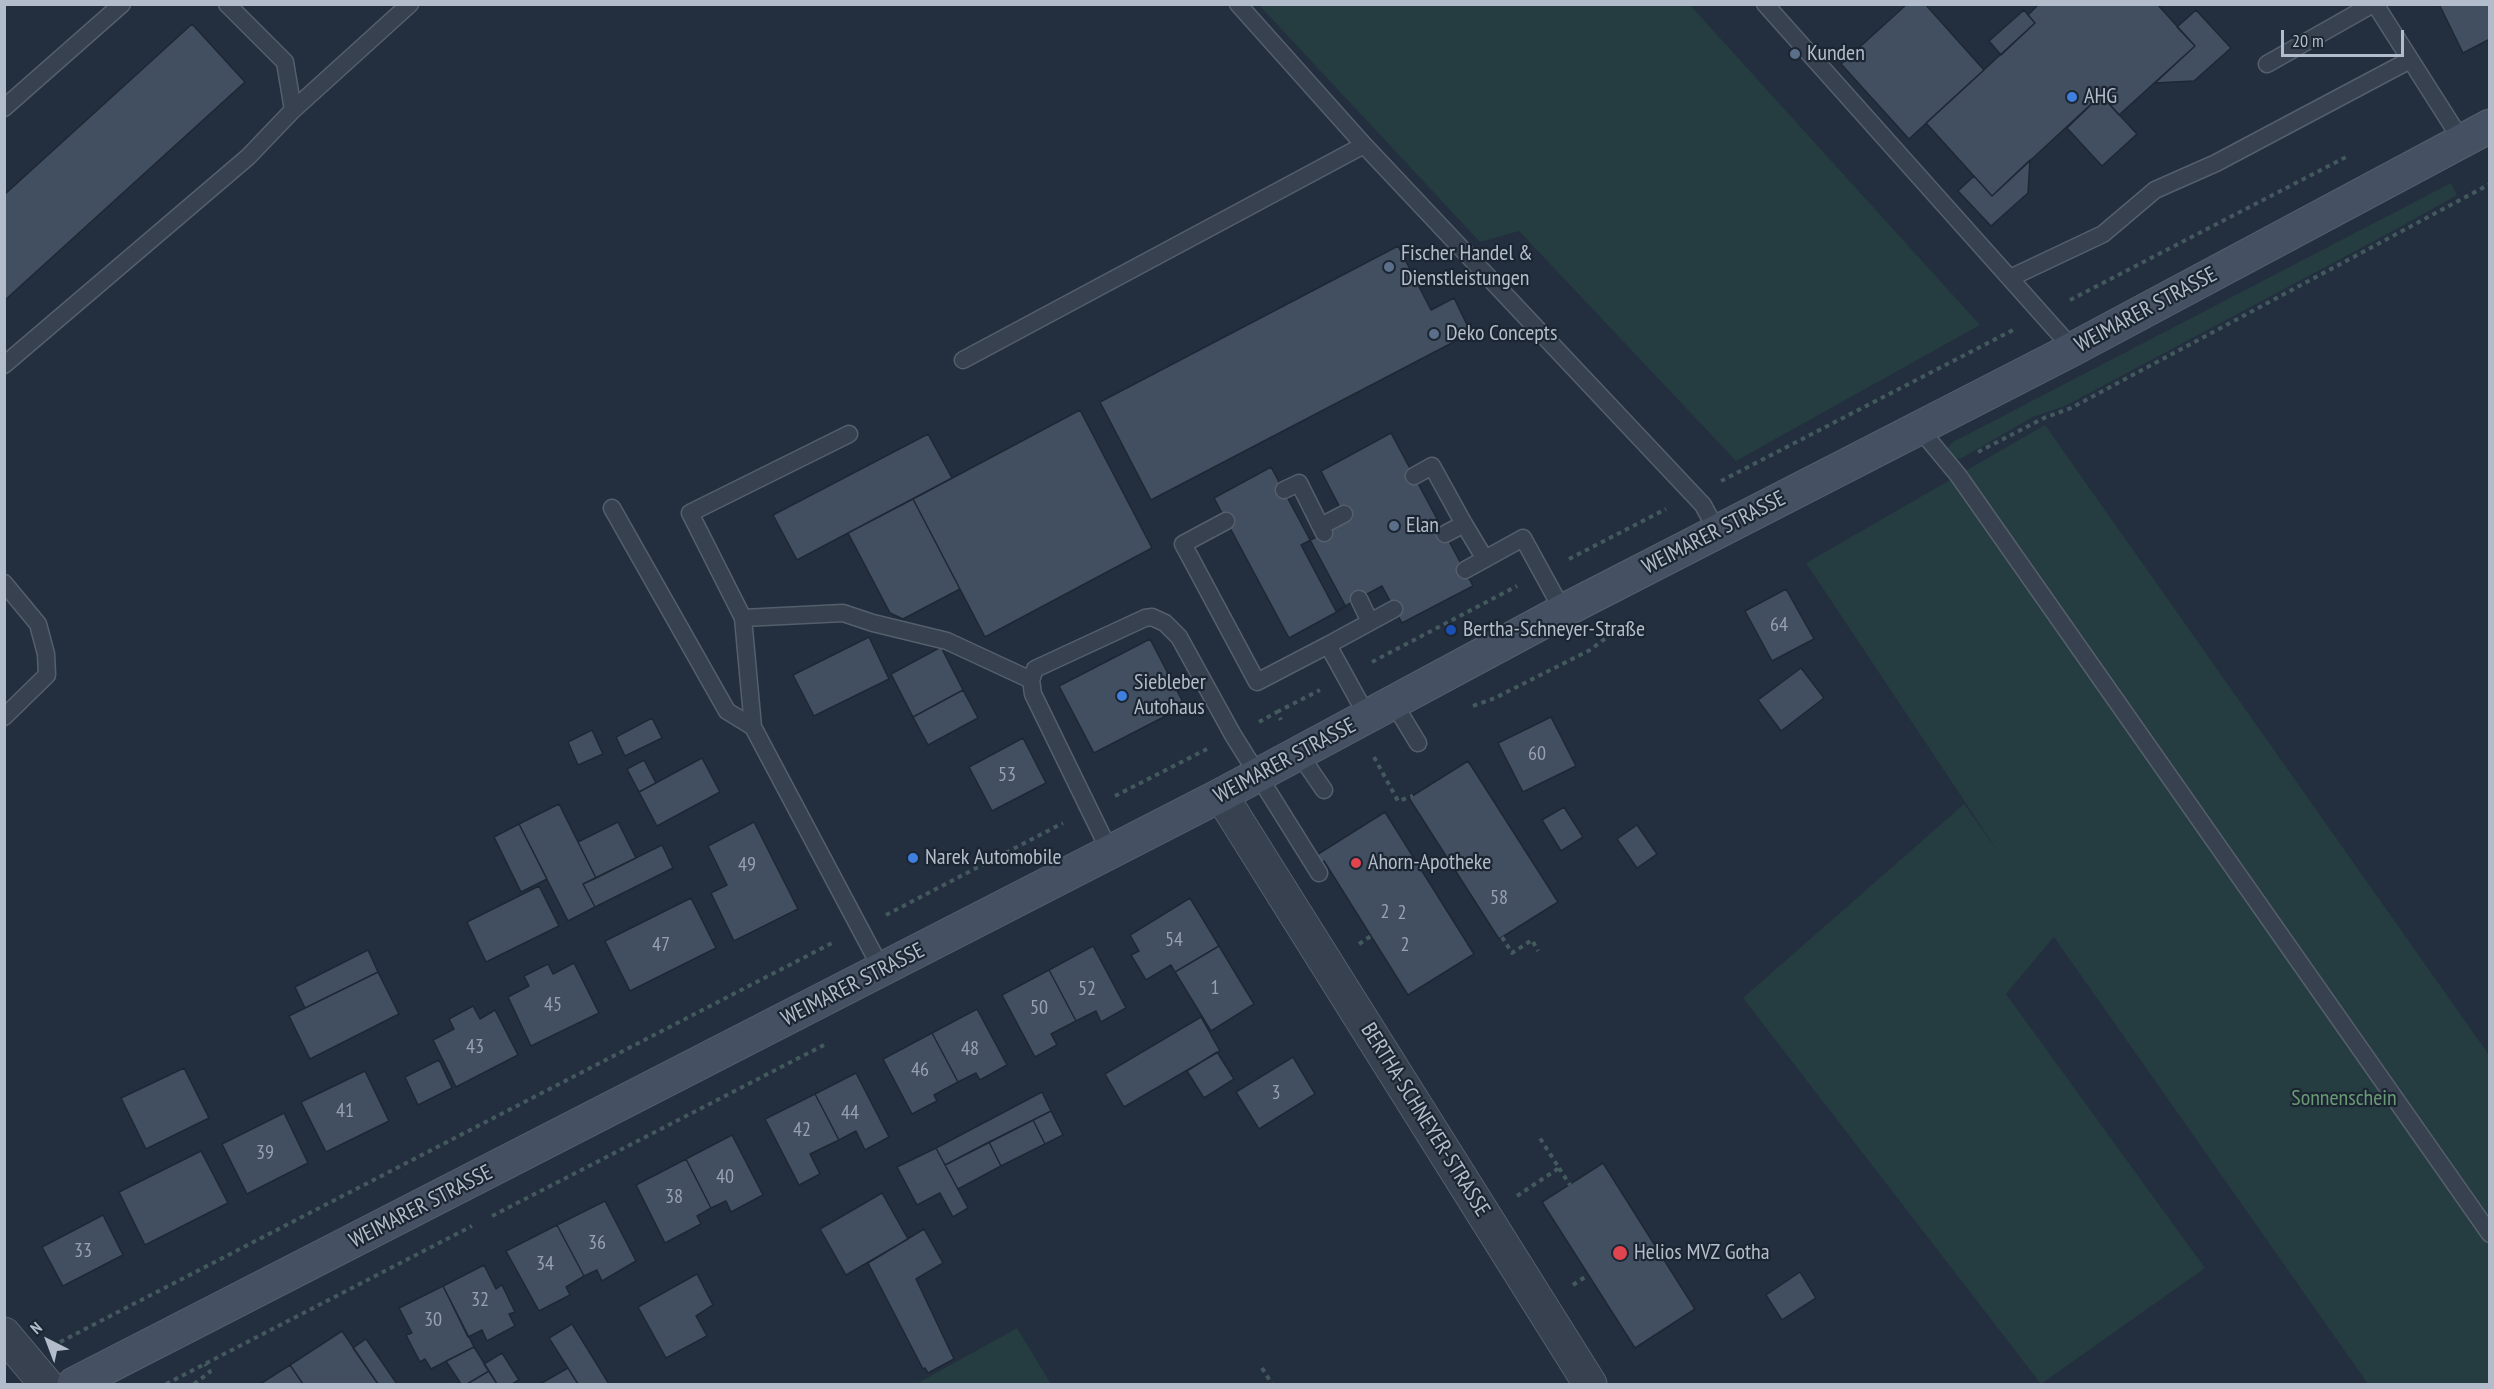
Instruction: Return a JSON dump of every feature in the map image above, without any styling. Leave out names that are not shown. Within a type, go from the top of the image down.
[{"type":"street","name":"WEIMARER STRASSE","points":[[74,1384],[1300,755],[1380,709],[1563,611],[2073,349],[2476,134]]},
{"type":"street","name":"BERTHA-SCHNEYER-STRASSE","points":[[1221,795],[1590,1384]]},
{"type":"street","points":[[4,1334],[36,1372]]},
{"type":"lane","points":[[4,108],[122,4]]},
{"type":"lane","points":[[227,4],[285,62],[293,110]]},
{"type":"lane","points":[[4,365],[248,157],[293,110],[410,4]]},
{"type":"lane","points":[[1238,4],[1364,145],[1703,505],[1717,531]]},
{"type":"lane","points":[[1765,4],[2073,349]]},
{"type":"lane","points":[[2267,64],[2374,4],[2410,60],[2476,134]]},
{"type":"lane","points":[[2010,278],[2103,234],[2155,190],[2216,163],[2410,60]]},
{"type":"lane","points":[[963,360],[1364,145]]},
{"type":"lane","points":[[1919,428],[1951,466],[2490,1234]]},
{"type":"lane","points":[[849,434],[690,513],[743,618],[753,727],[882,970]]},
{"type":"lane","points":[[1414,476],[1432,466],[1485,559]]},
{"type":"lane","points":[[1284,490],[1299,483],[1323,529],[1344,514]]},
{"type":"lane","points":[[612,508],[727,711],[753,727]]},
{"type":"lane","points":[[1226,520],[1183,544],[1257,682],[1394,609]]},
{"type":"lane","points":[[1445,534],[1464,524]]},
{"type":"lane","points":[[1465,570],[1523,538],[1563,611]]},
{"type":"lane","points":[[4,583],[38,624],[46,654],[47,675],[4,717]]},
{"type":"lane","points":[[1359,599],[1370,622]]},
{"type":"lane","points":[[743,618],[843,613],[873,623],[947,640],[1031,680]]},
{"type":"lane","points":[[1110,852],[1033,694],[1031,680],[1035,669],[1145,618],[1152,617],[1165,623],[1179,637],[1233,735],[1319,873]]},
{"type":"lane","points":[[1328,645],[1346,676],[1418,743]]},
{"type":"lane","points":[[1300,755],[1324,790]]},
{"type":"path","points":[[36,1372],[859,928],[2353,153]]},
{"type":"path","points":[[1951,466],[2044,418],[2071,408],[2490,184]]},
{"type":"path","points":[[1277,712],[1300,755]]},
{"type":"path","points":[[1374,757],[1398,801],[1413,796]]},
{"type":"path","points":[[1502,937],[1512,953],[1532,940],[1539,951]]},
{"type":"path","points":[[1538,1135],[1570,1185]]},
{"type":"path","points":[[1513,1198],[1559,1168]]},
{"type":"path","points":[[194,1384],[210,1372],[205,1365]]},
{"type":"path","points":[[1262,1368],[1272,1384]]},
{"type":"green space","points":[[1259,5],[1690,5],[1980,325],[1736,461],[1519,231],[1480,242]]},
{"type":"green space","points":[[2451,183],[2457,195],[2404,225],[2065,406],[2033,417],[1962,458],[1951,460],[1946,457],[1947,449],[1953,442]]},
{"type":"green space","name":"Sonnenschein","points":[[2045,425],[2489,1055],[2489,1384],[2368,1384],[2054,937],[2006,994],[2205,1268],[2041,1384],[1743,998],[1964,804],[1999,853],[1806,563]]},
{"type":"green space","points":[[1017,1328],[1051,1384],[916,1384]]},
{"type":"building","points":[[1907,4],[1925,4],[1984,70],[1909,139],[1841,64]]},
{"type":"building","points":[[2039,4],[2157,4],[2195,46],[2119,115],[2101,95],[1992,196],[1926,123],[2035,23],[2028,15]]},
{"type":"building","points":[[2439,4],[2490,4],[2490,39],[2463,53]]},
{"type":"building","points":[[2024,10],[2035,23],[2001,55],[1989,41]]},
{"type":"building","points":[[2196,10],[2231,48],[2194,81],[2155,83],[2195,46],[2177,27]]},
{"type":"building","points":[[192,24],[245,82],[4,301],[4,195]]},
{"type":"building","points":[[2101,95],[2137,134],[2102,166],[2067,128]]},
{"type":"building","points":[[2030,160],[2028,193],[1991,226],[1958,191],[1974,176],[1992,196]]},
{"type":"building","points":[[1398,246],[1431,310],[1454,298],[1471,333],[1151,500],[1100,402]]},
{"type":"building","points":[[1080,410],[1152,548],[985,637],[913,499]]},
{"type":"building","points":[[1391,433],[1473,586],[1402,623],[1382,586],[1336,611],[1301,545],[1347,521],[1321,471]]},
{"type":"building","points":[[928,434],[952,478],[797,560],[773,515]]},
{"type":"building","points":[[1271,467],[1346,607],[1289,638],[1214,498]]},
{"type":"building","points":[[913,499],[960,589],[903,619],[890,613],[848,533]]},
{"type":"building","points":[[1786,589],[1814,639],[1772,661],[1745,611]]},
{"type":"building","points":[[869,637],[889,679],[814,716],[793,675]]},
{"type":"building","name":"Siebleber Autohaus","points":[[1150,639],[1185,706],[1094,753],[1059,686]]},
{"type":"building","points":[[941,647],[963,690],[913,717],[891,674]]},
{"type":"building","points":[[1801,668],[1824,698],[1781,731],[1758,700]]},
{"type":"building","points":[[963,690],[978,718],[928,745],[913,717]]},
{"type":"building","points":[[1551,717],[1576,766],[1523,792],[1498,743]]},
{"type":"building","points":[[652,718],[662,738],[625,756],[616,737]]},
{"type":"building","points":[[592,730],[603,754],[578,765],[568,742]]},
{"type":"building","points":[[1023,738],[1046,783],[992,811],[969,767]]},
{"type":"building","points":[[702,758],[720,792],[657,826],[639,792]]},
{"type":"building","points":[[644,760],[656,783],[639,792],[627,769]]},
{"type":"building","points":[[1468,761],[1558,902],[1499,939],[1409,798]]},
{"type":"building","points":[[559,804],[596,878],[583,884],[595,907],[568,921],[519,824]]},
{"type":"building","points":[[1564,807],[1583,837],[1561,851],[1542,820]]},
{"type":"building","points":[[1385,812],[1474,954],[1408,995],[1324,861],[1320,864],[1315,856]]},
{"type":"building","points":[[618,822],[636,858],[596,878],[578,842]]},
{"type":"building","points":[[754,822],[798,909],[734,941],[711,893],[727,885],[708,846]]},
{"type":"building","points":[[519,824],[547,879],[521,892],[494,837]]},
{"type":"building","points":[[1637,825],[1657,854],[1637,868],[1617,839]]},
{"type":"building","points":[[662,845],[673,868],[595,907],[583,884]]},
{"type":"building","points":[[539,886],[559,926],[486,962],[467,922]]},
{"type":"building","points":[[691,898],[716,948],[630,991],[605,941]]},
{"type":"building","points":[[1190,898],[1219,946],[1175,972],[1171,965],[1146,980],[1131,955],[1139,951],[1130,935]]},
{"type":"building","points":[[1093,946],[1126,1008],[1101,1022],[1096,1011],[1076,1021],[1049,970]]},
{"type":"building","points":[[1219,946],[1254,1004],[1211,1031],[1175,972]]},
{"type":"building","points":[[368,950],[378,972],[305,1008],[295,987]]},
{"type":"building","points":[[574,963],[599,1013],[531,1046],[508,997],[529,986],[524,976],[548,964],[553,974]]},
{"type":"building","points":[[1049,970],[1076,1021],[1051,1034],[1057,1045],[1035,1057],[1002,995]]},
{"type":"building","points":[[378,972],[399,1014],[310,1059],[289,1016]]},
{"type":"building","points":[[473,1006],[480,1019],[495,1010],[518,1055],[456,1087],[433,1040],[454,1029],[449,1019]]},
{"type":"building","points":[[977,1009],[1007,1065],[980,1080],[976,1073],[958,1082],[932,1033]]},
{"type":"building","points":[[1201,1017],[1220,1051],[1124,1107],[1105,1074]]},
{"type":"building","points":[[932,1033],[958,1082],[934,1095],[937,1101],[912,1114],[883,1059]]},
{"type":"building","points":[[1217,1052],[1234,1079],[1204,1098],[1187,1071]]},
{"type":"building","points":[[1293,1057],[1315,1094],[1259,1129],[1236,1092]]},
{"type":"building","points":[[439,1060],[452,1088],[418,1105],[405,1077]]},
{"type":"building","points":[[184,1068],[209,1118],[146,1149],[121,1098]]},
{"type":"building","points":[[365,1071],[389,1121],[326,1152],[301,1102]]},
{"type":"building","points":[[856,1073],[889,1137],[865,1150],[856,1131],[839,1140],[815,1094]]},
{"type":"building","points":[[1042,1092],[1051,1111],[945,1165],[936,1148]]},
{"type":"building","points":[[815,1094],[839,1140],[810,1154],[820,1174],[799,1185],[765,1119]]},
{"type":"building","points":[[1051,1111],[1063,1135],[1045,1144],[1033,1120]]},
{"type":"building","points":[[284,1113],[308,1163],[247,1194],[222,1144]]},
{"type":"building","points":[[1033,1120],[1045,1144],[1001,1166],[989,1142]]},
{"type":"building","points":[[732,1135],[763,1195],[731,1212],[726,1201],[711,1208],[686,1159]]},
{"type":"building","points":[[989,1142],[1001,1166],[958,1189],[945,1165]]},
{"type":"building","points":[[936,1148],[968,1208],[953,1217],[940,1193],[917,1205],[897,1167]]},
{"type":"building","points":[[201,1151],[228,1203],[145,1245],[119,1192]]},
{"type":"building","points":[[686,1159],[711,1208],[697,1216],[701,1224],[665,1243],[636,1185]]},
{"type":"building","points":[[1603,1163],[1695,1309],[1635,1348],[1542,1202]]},
{"type":"building","points":[[882,1193],[908,1239],[846,1275],[820,1229]]},
{"type":"building","points":[[605,1201],[636,1261],[602,1281],[597,1270],[584,1276],[557,1225]]},
{"type":"building","points":[[103,1215],[123,1255],[63,1286],[42,1247]]},
{"type":"building","points":[[557,1225],[584,1276],[566,1287],[570,1295],[539,1311],[506,1251]]},
{"type":"building","points":[[924,1229],[943,1263],[916,1279],[954,1359],[928,1373],[925,1368],[923,1369],[868,1263]]},
{"type":"building","points":[[484,1265],[496,1289],[502,1285],[515,1312],[509,1314],[515,1326],[487,1341],[482,1330],[468,1337],[443,1286]]},
{"type":"building","points":[[1800,1272],[1816,1298],[1782,1320],[1766,1295]]},
{"type":"building","points":[[697,1274],[713,1305],[696,1316],[707,1336],[666,1358],[638,1307]]},
{"type":"building","points":[[443,1286],[474,1347],[431,1369],[425,1359],[420,1362],[406,1335],[412,1333],[399,1308]]},
{"type":"building","points":[[572,1324],[609,1384],[578,1384],[549,1338]]},
{"type":"building","points":[[342,1331],[378,1384],[303,1384],[290,1365]]},
{"type":"building","points":[[366,1339],[397,1384],[378,1384],[353,1348]]},
{"type":"building","points":[[474,1347],[489,1371],[467,1384],[461,1384],[446,1361]]},
{"type":"building","points":[[502,1353],[519,1380],[512,1384],[497,1384],[484,1364]]},
{"type":"building","points":[[290,1365],[303,1384],[260,1384]]},
{"type":"building","points":[[568,1368],[578,1384],[540,1384]]},
{"type":"building","points":[[489,1371],[497,1384],[467,1384]]},
{"type":"place","name":"Kunden","points":[[1795,54]]},
{"type":"place","name":"AHG","points":[[2072,97]]},
{"type":"place","name":"Fischer Handel & Dienstleistungen","points":[[1389,267]]},
{"type":"place","name":"Deko Concepts","points":[[1434,334]]},
{"type":"place","name":"Elan","points":[[1394,526]]},
{"type":"place","name":"Bertha-Schneyer-Straße","points":[[1451,630]]},
{"type":"place","name":"Siebleber Autohaus","points":[[1122,696]]},
{"type":"place","name":"Narek Automobile","points":[[913,858]]},
{"type":"place","name":"Ahorn-Apotheke","points":[[1356,863]]},
{"type":"place","name":"Helios MVZ Gotha","points":[[1620,1253]]}]
